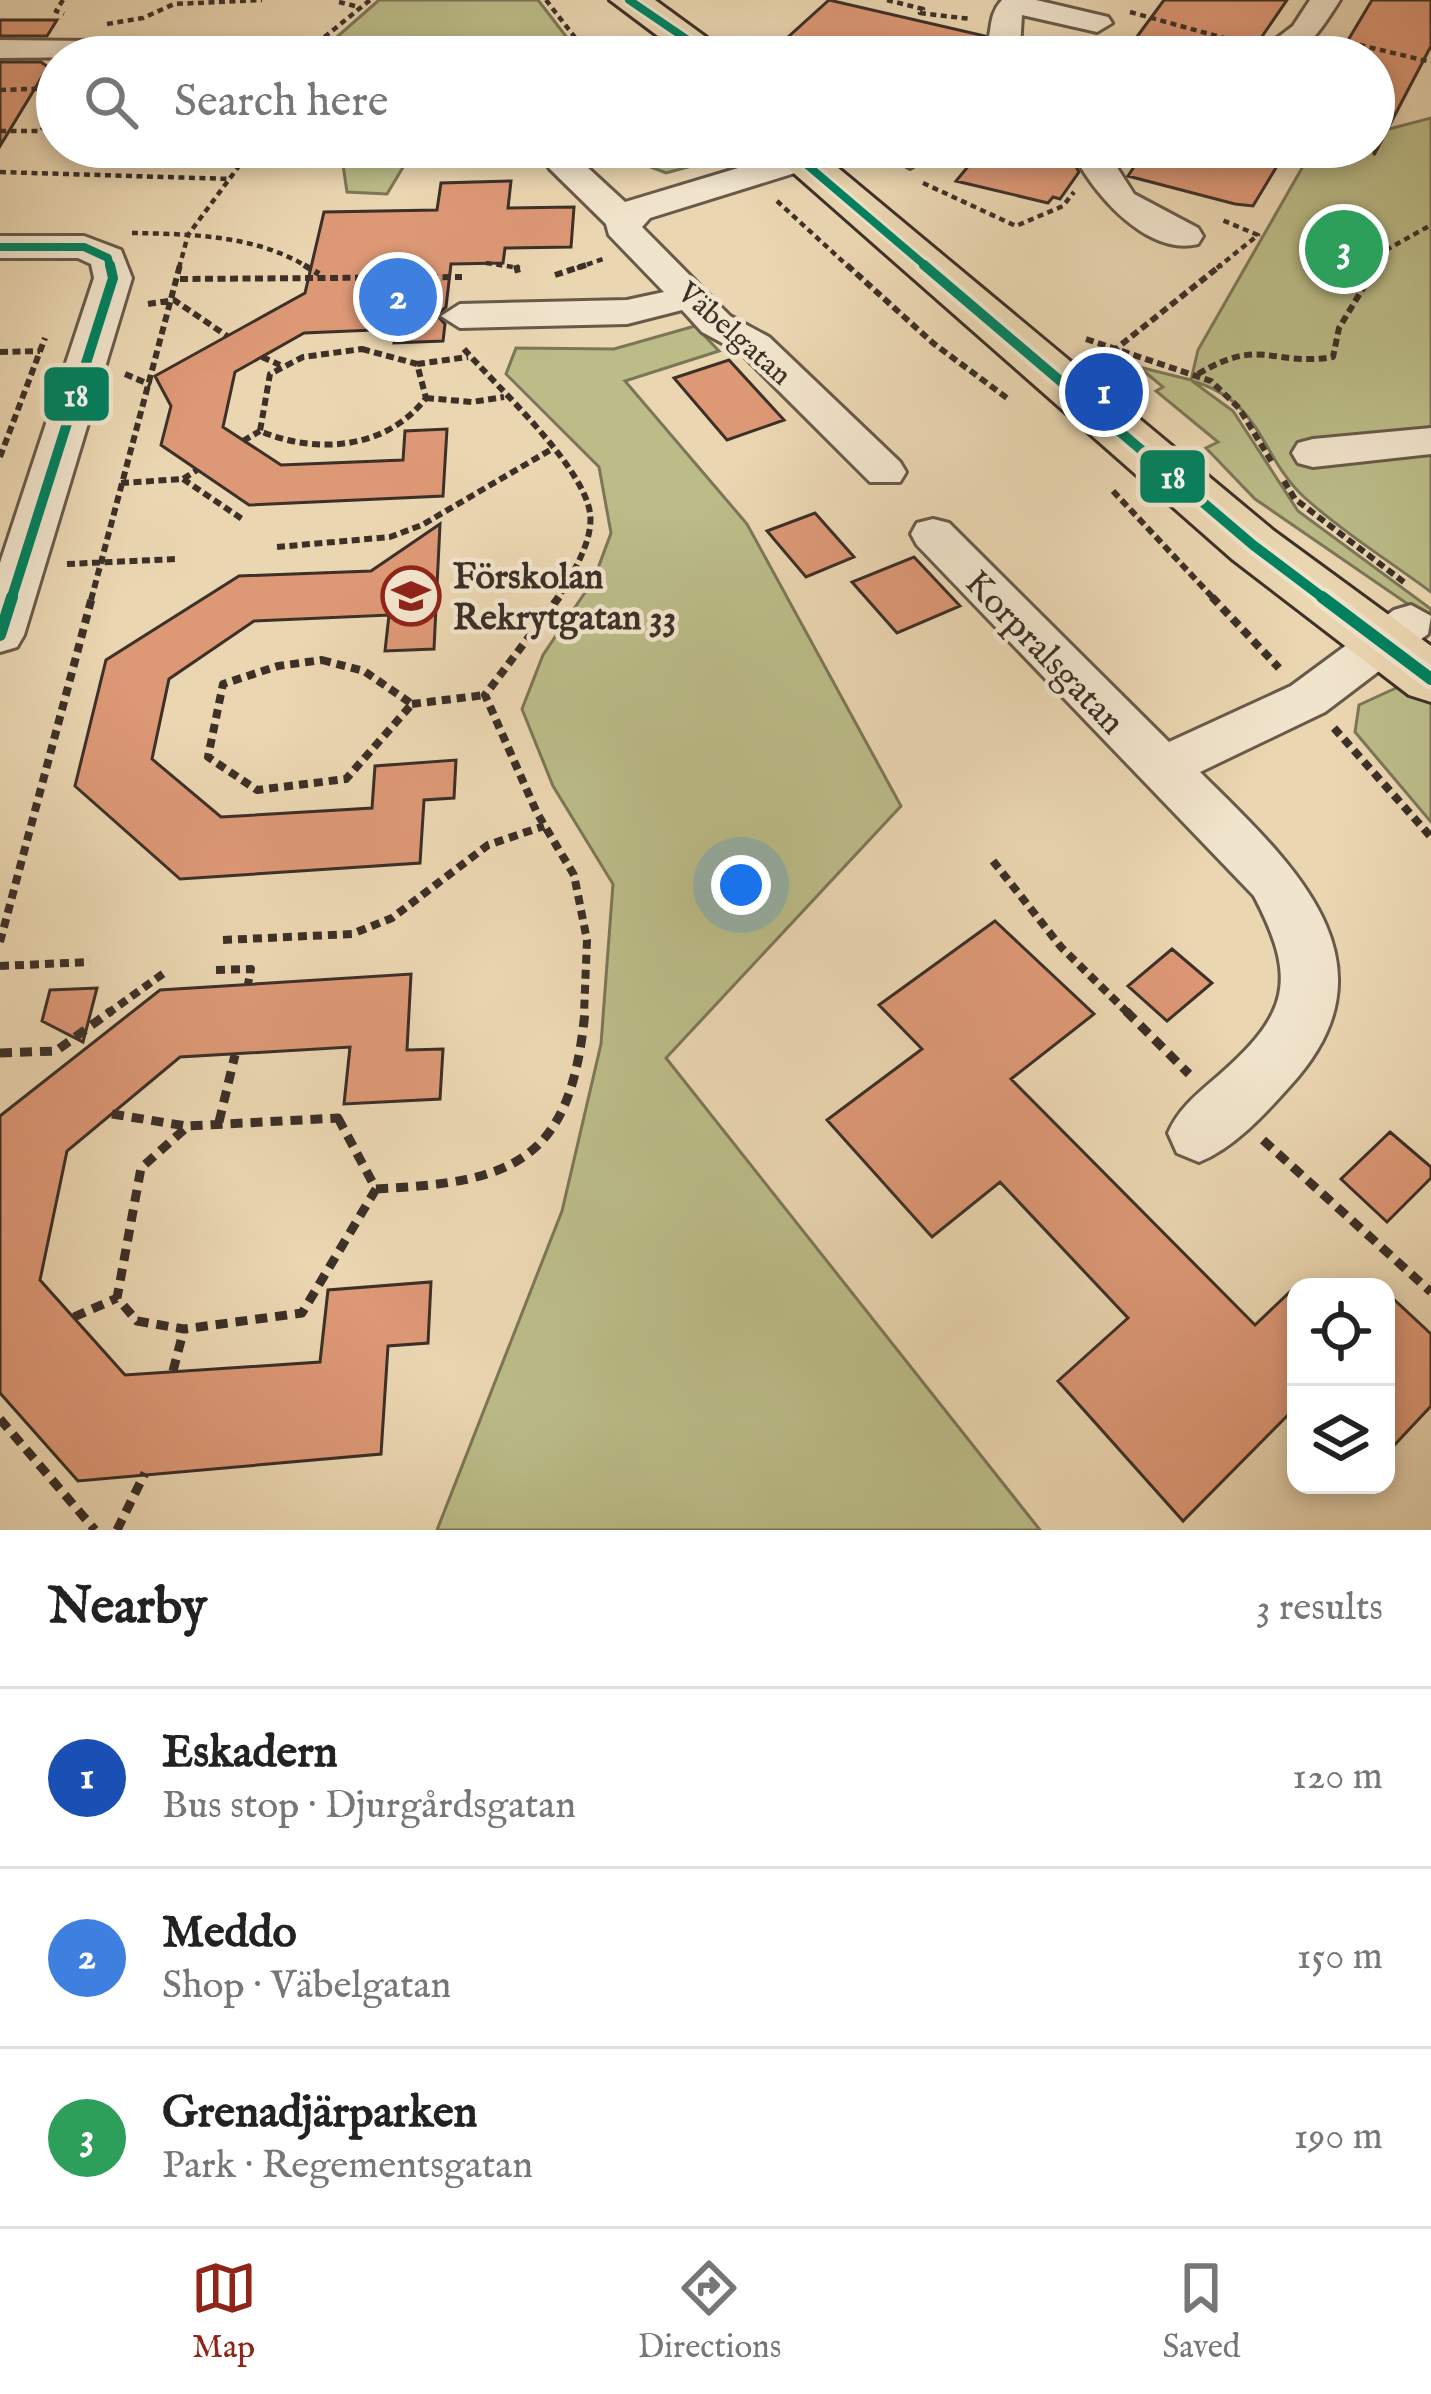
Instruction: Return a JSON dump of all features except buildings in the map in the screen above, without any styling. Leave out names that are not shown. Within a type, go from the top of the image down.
[{"type":"main road","points":[[624,0],[663,36]]},
{"type":"main road","points":[[624,0],[680,36]]},
{"type":"main road","points":[[819,168],[1253,544],[1408,633],[1431,680]]},
{"type":"street","points":[[1298,36],[1325,0]]},
{"type":"street","points":[[1007,36],[1013,6],[1107,16]]},
{"type":"street","points":[[0,49],[36,49]]},
{"type":"street","name":"Väbelgatan","points":[[568,168],[624,220],[624,232],[725,332],[755,345],[885,472]]},
{"type":"street","points":[[624,220],[637,211],[765,168]]},
{"type":"street","points":[[1096,168],[1121,202],[1199,226]]},
{"type":"street","points":[[0,247],[84,248],[108,258],[113,278],[0,635]]},
{"type":"street","points":[[460,316],[627,312],[690,297]]},
{"type":"street","points":[[1313,453],[1431,441]]},
{"type":"street","name":"Korpralsgatan","points":[[933,534],[1273,880],[1307,944],[1310,1013],[1280,1059],[1199,1133]]},
{"type":"street","points":[[1159,769],[1308,699],[1408,633]]},
{"type":"path","points":[[100,36],[109,21],[143,18],[171,2],[262,0]]},
{"type":"path","points":[[324,36],[370,0]]},
{"type":"path","points":[[546,0],[574,36]]},
{"type":"path","points":[[887,0],[958,21],[1013,6]]},
{"type":"path","points":[[339,2],[361,7]]},
{"type":"path","points":[[1107,16],[1194,27]]},
{"type":"path","points":[[1304,32],[1321,36]]},
{"type":"path","points":[[1395,53],[1431,62]]},
{"type":"path","points":[[0,90],[36,89]]},
{"type":"path","points":[[0,131],[36,128]]},
{"type":"path","points":[[0,942],[188,235],[239,168]]},
{"type":"path","points":[[813,168],[933,343],[1024,410]]},
{"type":"path","points":[[928,168],[1016,226]]},
{"type":"path","points":[[0,172],[231,179]]},
{"type":"path","points":[[1196,374],[1222,357],[1260,346],[1303,361],[1333,357],[1339,328],[1386,250],[1431,225]]},
{"type":"path","points":[[1128,373],[1111,353],[1258,235],[1199,226]]},
{"type":"path","points":[[188,235],[291,253],[320,275]]},
{"type":"path","points":[[484,277],[486,264],[520,265],[519,277]]},
{"type":"path","points":[[180,279],[464,277],[459,340],[468,357],[582,487],[591,518],[582,553],[558,599],[485,695],[412,704],[346,779],[256,790],[208,757],[223,684],[288,661],[352,662],[412,704]]},
{"type":"path","points":[[174,300],[227,336]]},
{"type":"path","points":[[0,457],[50,327]]},
{"type":"path","points":[[0,352],[40,351]]},
{"type":"path","points":[[243,441],[260,431],[270,374],[308,353],[367,351],[402,356],[417,364],[468,357]]},
{"type":"path","points":[[262,357],[281,366]]},
{"type":"path","points":[[417,364],[426,398]]},
{"type":"path","points":[[426,398],[472,402],[505,397]]},
{"type":"path","points":[[260,431],[279,441],[384,436],[412,417],[426,398]]},
{"type":"path","points":[[277,547],[390,537],[422,525],[552,449]]},
{"type":"path","points":[[121,483],[183,479],[197,470]]},
{"type":"path","points":[[1097,476],[1431,837]]},
{"type":"path","points":[[183,479],[245,520]]},
{"type":"path","points":[[102,562],[177,560]]},
{"type":"path","points":[[376,1189],[460,1185],[527,1159],[566,1101],[585,1018],[591,936],[575,876],[544,826],[485,695]]},
{"type":"path","points":[[223,940],[352,934],[392,918],[488,845],[544,826]]},
{"type":"path","points":[[0,966],[90,962]]},
{"type":"path","points":[[216,970],[250,969],[248,984]]},
{"type":"path","points":[[0,1053],[56,1052],[164,973]]},
{"type":"path","points":[[56,1052],[66,1063]]},
{"type":"path","points":[[219,1122],[235,1055]]},
{"type":"path","points":[[112,1114],[188,1126],[338,1118],[376,1189]]},
{"type":"path","points":[[117,1298],[141,1168],[188,1126]]},
{"type":"path","points":[[117,1298],[137,1321],[184,1329],[302,1313],[376,1189]]},
{"type":"path","points":[[74,1317],[117,1298]]},
{"type":"path","points":[[172,1371],[184,1329]]},
{"type":"path","points":[[0,1419],[95,1530]]},
{"type":"path","points":[[117,1530],[145,1473]]},
{"type":"green space","points":[[379,0],[538,0],[566,36],[338,36]]},
{"type":"green space","points":[[1431,118],[1431,592],[1304,497],[1247,415],[1215,390],[1192,381],[1233,411],[1298,511],[1431,609],[1431,620],[1255,499],[1206,448],[1218,442],[1156,391],[1163,387],[1139,367],[1191,380],[1198,350],[1302,168],[1395,168],[1395,127]]},
{"type":"green space","points":[[343,168],[403,168],[387,194],[347,192]]},
{"type":"green space","points":[[695,326],[719,351],[625,381],[747,524],[901,806],[666,1058],[1040,1530],[437,1530],[562,1211],[601,1044],[613,884],[553,786],[522,709],[543,655],[594,579],[611,533],[599,467],[506,374],[516,348],[614,349]]},
{"type":"green space","points":[[1396,688],[1431,696],[1431,822],[1355,732],[1359,705]]},
{"type":"transit line","name":"18","points":[[629,0],[682,36]]},
{"type":"transit line","name":"18","points":[[811,168],[1253,545],[1431,679]]},
{"type":"transit line","name":"18","points":[[0,247],[84,247],[108,258],[113,278],[0,635]]},
{"type":"place","name":"Grenadjärparken","points":[[1344,249]]},
{"type":"place","name":"Meddo","points":[[398,297]]},
{"type":"place","name":"Eskadern","points":[[1104,392]]},
{"type":"place","name":"Förskolan Rekrytgatan 33","points":[[411,596]]}]
